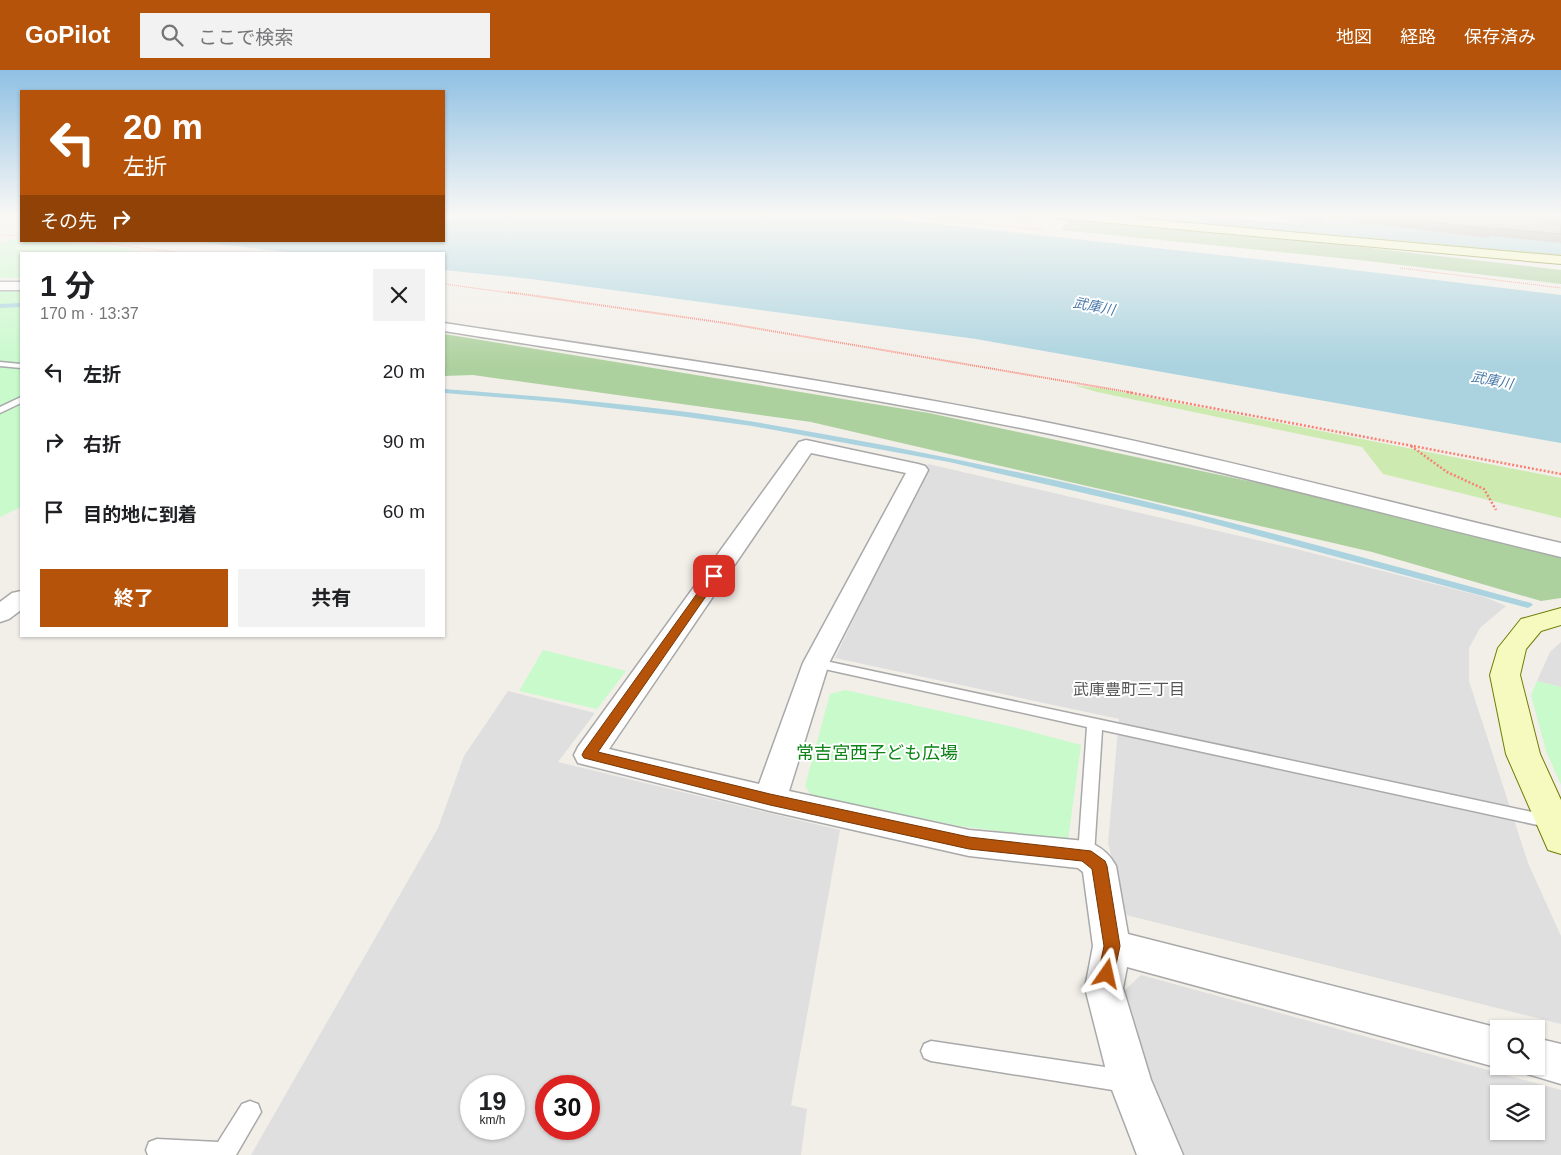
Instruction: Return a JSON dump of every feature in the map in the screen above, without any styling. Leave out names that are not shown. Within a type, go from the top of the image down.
[{"type":"main road","points":[[1541,266],[1561,268]]},
{"type":"main road","points":[[1557,831],[1523,754],[1505,675],[1512,648],[1531,625],[1561,616]]},
{"type":"street","points":[[0,286],[20,286]]},
{"type":"street","points":[[445,327],[736,372],[935,406],[1088,436],[1224,467],[1561,550]]},
{"type":"street","points":[[770,799],[816,663],[918,470],[806,446],[589,755],[770,799],[969,843],[1086,855],[1100,866],[1112,946],[1104,988],[1130,1082],[1160,1155]]},
{"type":"street","points":[[0,614],[20,599]]},
{"type":"street","points":[[1112,946],[1490,1046]]},
{"type":"street","points":[[1545,1060],[1561,1064]]},
{"type":"lane","points":[[0,364],[20,366]]},
{"type":"lane","points":[[0,410],[20,400]]},
{"type":"lane","points":[[816,663],[1095,723],[1557,831]]},
{"type":"lane","points":[[1086,855],[1095,723]]},
{"type":"lane","points":[[931,1051],[1130,1082]]},
{"type":"lane","points":[[158,1150],[223,1154],[250,1112]]},
{"type":"path","points":[[445,284],[776,330],[1054,377],[1561,474]]},
{"type":"path","points":[[1409,445],[1447,472],[1484,489],[1494,504]]},
{"type":"shaded area","points":[[928,464],[1296,549],[1485,597],[1506,606],[1480,628],[1469,648],[1469,681],[1528,863],[1561,936],[1561,1024],[1126,915],[1108,843],[1119,719],[835,658]]},
{"type":"shaded area","points":[[1561,642],[1561,687],[1537,681],[1550,652]]},
{"type":"shaded area","points":[[508,691],[595,713],[558,762],[840,830],[791,1105],[807,1109],[801,1155],[251,1155],[438,828],[464,756]]},
{"type":"shaded area","points":[[1141,975],[1490,1071],[1490,1075],[1506,1075],[1543,1085],[1490,1085],[1490,1140],[1545,1140],[1545,1086],[1561,1090],[1561,1155],[1180,1155],[1153,1091],[1124,991]]},
{"type":"green space","points":[[0,266],[20,266],[20,278],[0,278]]},
{"type":"green space","points":[[1406,266],[1523,266],[1561,270],[1561,284]]},
{"type":"green space","points":[[0,289],[20,289],[20,507],[0,517]]},
{"type":"green space","points":[[445,334],[929,413],[1338,500],[1561,555],[1561,598],[1541,601],[1372,552],[811,422],[473,375],[445,376]]},
{"type":"green space","points":[[1073,385],[1106,389],[1561,478],[1561,518],[1383,474],[1362,447],[1097,392]]},
{"type":"green space","points":[[543,650],[626,671],[597,709],[519,691]]},
{"type":"green space","points":[[1537,681],[1561,687],[1561,785],[1546,751],[1531,695]]},
{"type":"green space","name":"常吉宮西子ども広場","points":[[845,690],[1013,727],[1081,745],[1068,840],[959,826],[811,795],[805,786],[830,694]]},
{"type":"water","name":"武庫川","points":[[445,266],[1316,266],[1561,295],[1561,443],[976,339],[531,279],[445,270]]},
{"type":"waterway","points":[[0,306],[20,305]]},
{"type":"waterway","points":[[445,391],[557,400],[679,414],[752,424],[949,460],[1194,516],[1528,605]]},
{"type":"district","name":"武庫豊町三丁目","points":[[1129,689]]},
{"type":"route","points":[[714,576],[589,755],[770,799],[969,843],[1086,855],[1100,866],[1112,946],[1107,974]]}]
